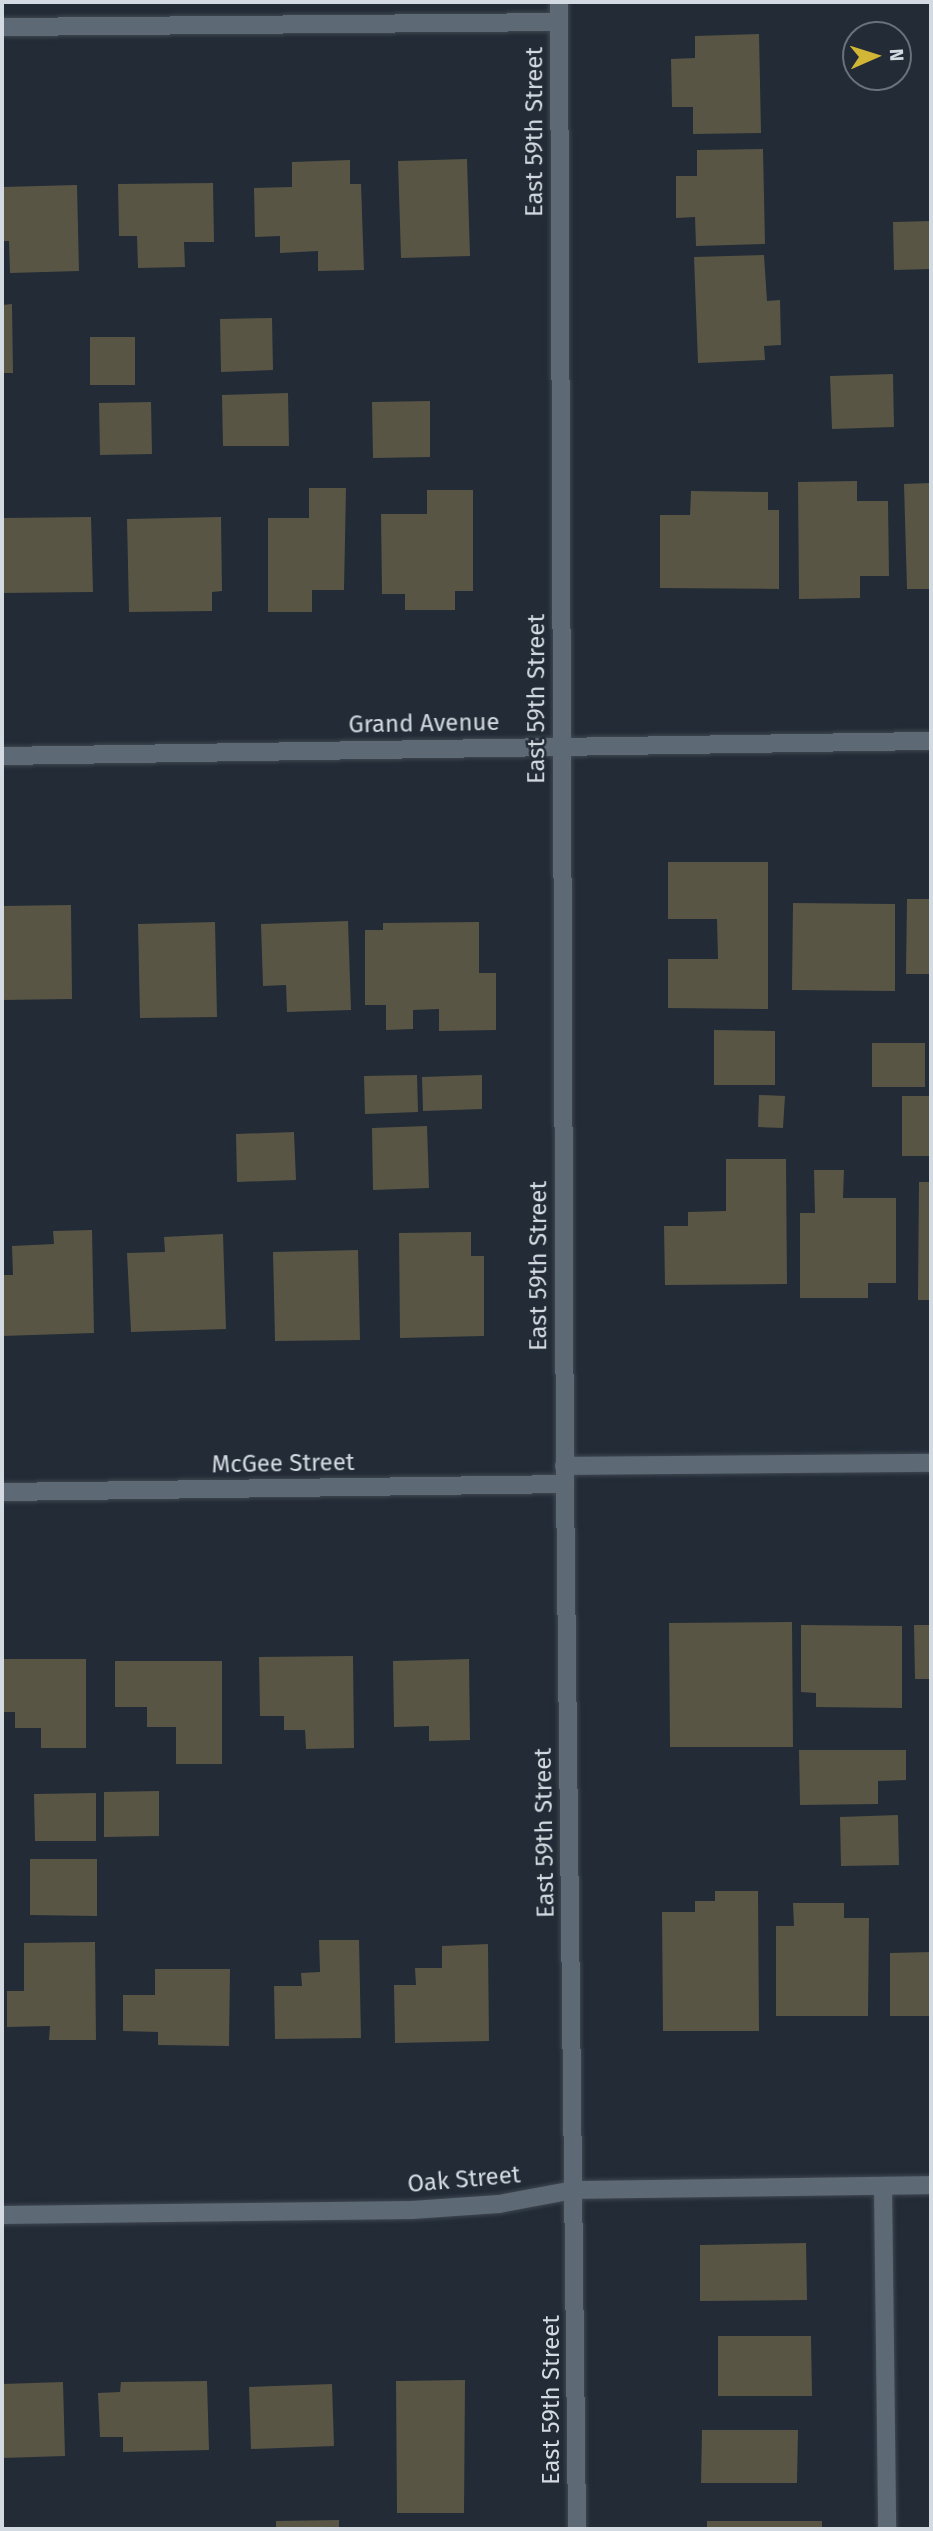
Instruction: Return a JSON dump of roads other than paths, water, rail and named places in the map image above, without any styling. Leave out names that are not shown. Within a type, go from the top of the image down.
[{"type":"street","name":"East 59th Street","points":[[559,2],[564,1475],[575,2190],[577,2529]]},
{"type":"street","points":[[2,27],[559,22]]},
{"type":"street","name":"Grand Avenue","points":[[2,757],[931,741]]},
{"type":"street","name":"McGee Street","points":[[2,1492],[931,1463]]},
{"type":"street","name":"Oak Street","points":[[2,2215],[412,2210],[499,2204],[575,2190],[931,2185]]},
{"type":"street","points":[[883,2186],[887,2529]]}]
